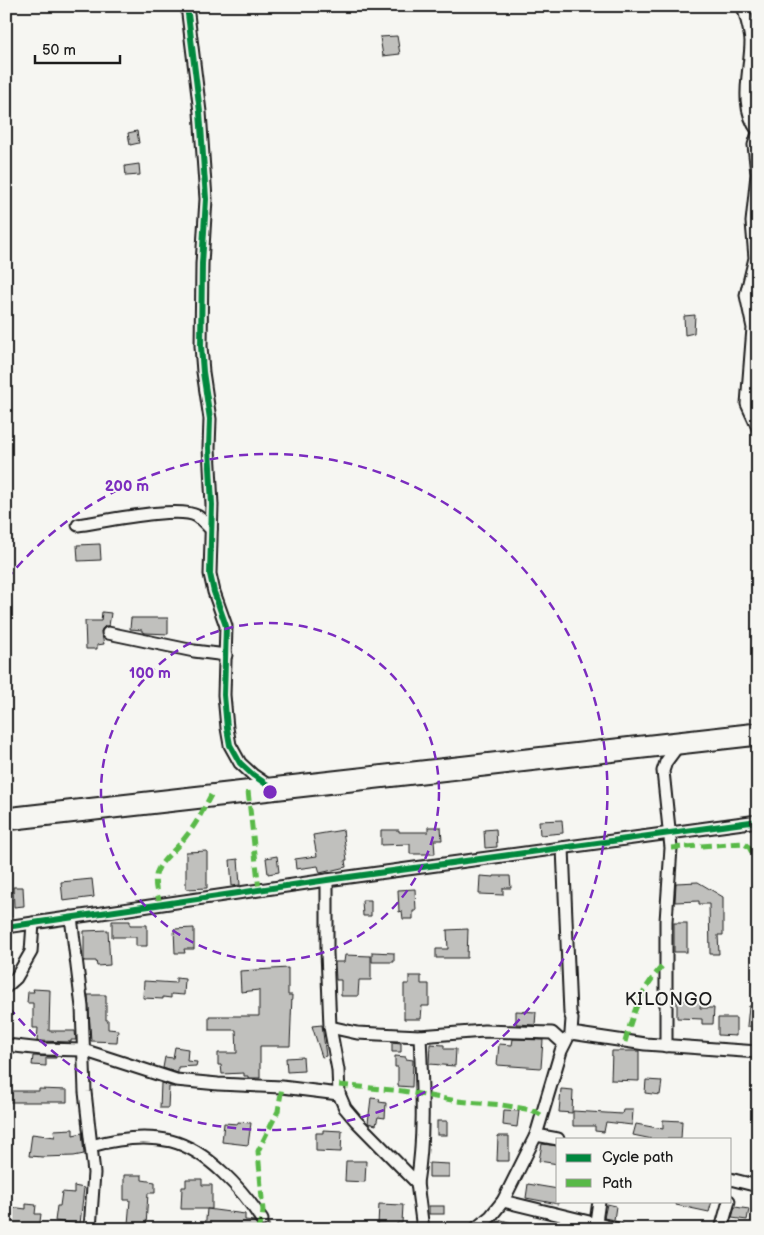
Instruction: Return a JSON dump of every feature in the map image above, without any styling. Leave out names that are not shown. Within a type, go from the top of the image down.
[{"type":"highway","points":[[6,819],[758,734]]},
{"type":"street","points":[[187,6],[200,112],[206,200],[202,264],[201,346],[210,419],[209,448],[212,487],[210,574],[214,592],[226,622],[224,695],[230,744],[240,763],[253,776],[272,788]]},
{"type":"street","points":[[743,6],[750,41],[746,94],[751,122],[758,132],[754,145],[757,174],[752,222],[755,258],[746,295],[753,328],[747,404],[758,428]]},
{"type":"street","points":[[78,525],[138,516],[187,512],[196,515],[210,529]]},
{"type":"street","points":[[108,633],[185,649],[226,655]]},
{"type":"street","points":[[666,1046],[666,921],[671,848],[663,771],[666,762],[680,743]]},
{"type":"street","points":[[6,927],[327,880],[758,821]]},
{"type":"street","points":[[475,1229],[491,1216],[503,1201],[536,1135],[564,1044],[571,1034],[572,1019],[570,1013],[562,848]]},
{"type":"street","points":[[327,880],[330,1027],[338,1070],[339,1094],[345,1108],[356,1121],[417,1183]]},
{"type":"street","points":[[71,917],[82,1007],[85,1092],[94,1173],[90,1229]]},
{"type":"street","points":[[6,987],[16,978],[31,952],[33,924]]},
{"type":"street","points":[[330,1027],[357,1033],[420,1036],[484,1031],[552,1033],[564,1044]]},
{"type":"street","points":[[571,1034],[666,1046],[758,1052]]},
{"type":"street","points":[[420,1036],[422,1082],[420,1163],[417,1183],[423,1229]]},
{"type":"street","points":[[6,1045],[42,1049],[83,1050],[176,1080],[282,1087],[339,1094]]},
{"type":"street","points":[[536,1135],[556,1139]]},
{"type":"street","points":[[91,1146],[112,1140],[150,1139],[172,1142],[203,1156],[229,1179],[262,1220]]},
{"type":"street","points":[[732,1180],[758,1186]]},
{"type":"street","points":[[503,1201],[596,1222],[618,1229]]},
{"type":"street","points":[[596,1222],[599,1202]]},
{"type":"street","points":[[721,1229],[729,1202]]},
{"type":"building","points":[[397,36],[400,54],[383,56],[380,37]]},
{"type":"building","points":[[137,131],[139,143],[130,145],[128,133]]},
{"type":"building","points":[[139,164],[140,175],[126,176],[125,166]]},
{"type":"building","points":[[695,315],[694,333],[685,335],[684,316]]},
{"type":"building","points":[[100,544],[101,560],[78,561],[77,545]]},
{"type":"building","points":[[102,612],[111,613],[109,626],[105,626],[101,631],[104,644],[97,645],[97,649],[86,649],[85,621],[101,621]]},
{"type":"building","points":[[131,618],[168,618],[168,634],[146,633],[142,632],[142,630],[130,629]]},
{"type":"building","points":[[562,820],[563,833],[540,835],[539,821]]},
{"type":"building","points":[[428,827],[441,827],[442,840],[434,840],[435,854],[410,854],[410,844],[381,845],[381,830],[428,832]]},
{"type":"building","points":[[496,829],[497,847],[485,848],[484,830]]},
{"type":"building","points":[[343,830],[347,860],[345,860],[346,867],[320,873],[318,866],[296,869],[295,859],[317,856],[313,835]]},
{"type":"building","points":[[207,851],[207,888],[186,889],[186,852]]},
{"type":"building","points":[[277,856],[279,872],[268,874],[266,858]]},
{"type":"building","points":[[238,859],[240,885],[232,886],[230,860]]},
{"type":"building","points":[[480,876],[510,876],[511,888],[503,888],[503,895],[479,894]]},
{"type":"building","points":[[92,879],[94,897],[63,901],[61,882]]},
{"type":"building","points":[[698,882],[723,897],[723,935],[718,935],[719,954],[710,954],[709,904],[699,904],[699,901],[675,902],[676,883]]},
{"type":"building","points":[[13,887],[23,887],[24,906],[14,907]]},
{"type":"building","points":[[415,889],[416,911],[413,911],[413,919],[403,919],[402,911],[399,912],[398,890]]},
{"type":"building","points":[[362,900],[371,900],[371,916],[363,916]]},
{"type":"building","points":[[112,921],[130,921],[130,925],[147,925],[147,946],[136,946],[136,937],[112,937]]},
{"type":"building","points":[[674,923],[687,923],[687,952],[674,952]]},
{"type":"building","points":[[194,928],[194,949],[184,949],[185,953],[175,953],[174,929]]},
{"type":"building","points":[[468,929],[467,958],[436,958],[436,949],[448,949],[447,930]]},
{"type":"building","points":[[108,930],[110,965],[97,966],[96,961],[84,961],[84,931]]},
{"type":"building","points":[[372,952],[394,953],[394,962],[372,962]]},
{"type":"building","points":[[345,955],[371,956],[371,980],[359,980],[358,996],[341,996],[341,980],[336,980],[335,962],[344,962]]},
{"type":"building","points":[[288,968],[288,995],[292,995],[290,1046],[260,1046],[260,1078],[248,1078],[248,1076],[244,1076],[244,1073],[222,1074],[221,1065],[218,1065],[218,1053],[237,1053],[236,1030],[209,1030],[209,1016],[259,1016],[259,990],[241,992],[240,971]]},
{"type":"building","points":[[409,976],[421,976],[421,984],[429,984],[429,1006],[422,1006],[421,1019],[404,1019],[404,984],[409,984]]},
{"type":"building","points":[[176,978],[185,979],[184,995],[171,994],[171,998],[163,997],[163,999],[143,998],[144,981],[176,983]]},
{"type":"building","points":[[33,989],[50,990],[49,1031],[75,1031],[76,1040],[71,1040],[71,1042],[37,1041],[38,1028],[33,1028],[33,1003],[27,1003],[28,992],[34,992]]},
{"type":"building","points":[[88,995],[106,995],[108,1029],[118,1030],[117,1042],[91,1041]]},
{"type":"building","points":[[677,1000],[701,1001],[700,1008],[714,1008],[713,1024],[702,1024],[702,1019],[677,1018]]},
{"type":"building","points":[[749,1006],[758,1006],[758,1027],[747,1026]]},
{"type":"building","points":[[516,1011],[536,1012],[535,1025],[516,1024]]},
{"type":"building","points":[[718,1018],[736,1018],[736,1036],[718,1035]]},
{"type":"building","points":[[322,1025],[326,1056],[322,1057],[312,1026]]},
{"type":"building","points":[[513,1039],[543,1040],[541,1068],[497,1065],[499,1044],[512,1045]]},
{"type":"building","points":[[392,1042],[401,1043],[401,1052],[392,1052]]},
{"type":"building","points":[[430,1044],[444,1045],[444,1049],[456,1049],[455,1066],[429,1064]]},
{"type":"building","points":[[175,1047],[188,1049],[187,1061],[197,1062],[196,1066],[178,1067],[178,1073],[163,1068],[165,1057],[173,1058]]},
{"type":"building","points":[[612,1051],[639,1051],[639,1081],[611,1080]]},
{"type":"building","points":[[33,1056],[56,1058],[46,1058],[46,1066],[32,1065]]},
{"type":"building","points":[[395,1056],[413,1060],[412,1087],[398,1086],[398,1067],[395,1067]]},
{"type":"building","points":[[303,1057],[304,1071],[287,1072],[286,1058]]},
{"type":"building","points":[[646,1080],[662,1081],[660,1095],[645,1093]]},
{"type":"building","points":[[161,1083],[175,1087],[169,1087],[168,1108],[160,1108]]},
{"type":"building","points":[[39,1089],[67,1090],[67,1102],[6,1102],[6,1091],[39,1091]]},
{"type":"building","points":[[561,1089],[573,1090],[572,1113],[559,1112]]},
{"type":"building","points":[[371,1098],[380,1099],[379,1102],[386,1103],[385,1118],[378,1117],[376,1125],[368,1123]]},
{"type":"building","points":[[504,1110],[519,1111],[517,1127],[503,1125]]},
{"type":"building","points":[[623,1110],[633,1110],[632,1125],[606,1122],[604,1132],[595,1131],[595,1126],[573,1126],[573,1111],[622,1114]]},
{"type":"building","points":[[663,1120],[682,1121],[681,1138],[647,1138],[633,1135],[636,1124],[663,1129]]},
{"type":"building","points":[[437,1121],[447,1121],[447,1135],[437,1135]]},
{"type":"building","points":[[238,1122],[251,1123],[248,1145],[222,1142],[224,1123],[238,1124]]},
{"type":"building","points":[[73,1129],[73,1135],[82,1133],[84,1154],[74,1156],[29,1156],[32,1134],[55,1137],[54,1130]]},
{"type":"building","points":[[323,1130],[342,1131],[341,1152],[316,1151],[316,1133],[323,1133]]},
{"type":"building","points":[[498,1136],[509,1136],[509,1161],[497,1161]]},
{"type":"building","points":[[542,1144],[556,1146],[556,1164],[539,1161]]},
{"type":"building","points":[[346,1161],[366,1161],[365,1182],[345,1181]]},
{"type":"building","points":[[429,1163],[449,1164],[449,1177],[429,1177]]},
{"type":"building","points":[[124,1175],[142,1175],[142,1180],[155,1182],[155,1193],[148,1193],[146,1226],[128,1224],[130,1200],[124,1200]]},
{"type":"building","points":[[186,1179],[202,1179],[202,1185],[212,1185],[212,1209],[181,1209],[182,1187],[186,1187]]},
{"type":"building","points":[[528,1184],[556,1189],[556,1202],[558,1204],[526,1198]]},
{"type":"building","points":[[74,1186],[84,1188],[80,1224],[55,1221],[57,1206],[60,1206],[62,1192],[74,1193]]},
{"type":"building","points":[[677,1202],[712,1202],[709,1212],[676,1205]]},
{"type":"building","points":[[26,1204],[36,1205],[35,1214],[41,1214],[39,1229],[9,1229],[11,1207],[26,1209]]},
{"type":"building","points":[[379,1204],[403,1205],[402,1223],[397,1223],[397,1226],[378,1225]]},
{"type":"building","points":[[607,1204],[616,1206],[614,1220],[604,1218]]},
{"type":"building","points":[[429,1206],[444,1206],[444,1214],[429,1214]]},
{"type":"building","points":[[735,1207],[749,1209],[747,1220],[732,1218]]},
{"type":"building","points":[[207,1209],[245,1214],[245,1220],[254,1221],[258,1226],[262,1227],[269,1223],[269,1229],[234,1229],[214,1226],[214,1229],[205,1229]]},
{"type":"building","points":[[498,1219],[522,1226],[521,1229],[490,1229]]},
{"type":"marked path","points":[[248,791],[259,890]]},
{"type":"marked path","points":[[161,905],[155,881],[160,866],[191,830],[211,795]]},
{"type":"marked path","points":[[671,848],[743,843],[749,847],[758,864]]},
{"type":"marked path","points":[[625,1042],[640,999],[650,981],[665,963]]},
{"type":"marked path","points":[[339,1085],[403,1091],[457,1101],[502,1105],[532,1110],[541,1115]]},
{"type":"marked path","points":[[257,1229],[262,1220],[263,1211],[258,1151],[278,1111],[282,1087]]},
{"type":"cycle path","points":[[187,6],[200,112],[206,199],[202,264],[201,346],[210,419],[209,448],[212,505],[210,574],[226,626],[224,695],[230,745],[240,763],[272,788]]},
{"type":"cycle path","points":[[6,927],[327,880],[758,821]]},
{"type":"district","name":"KILONGO","points":[[669,999]]}]
